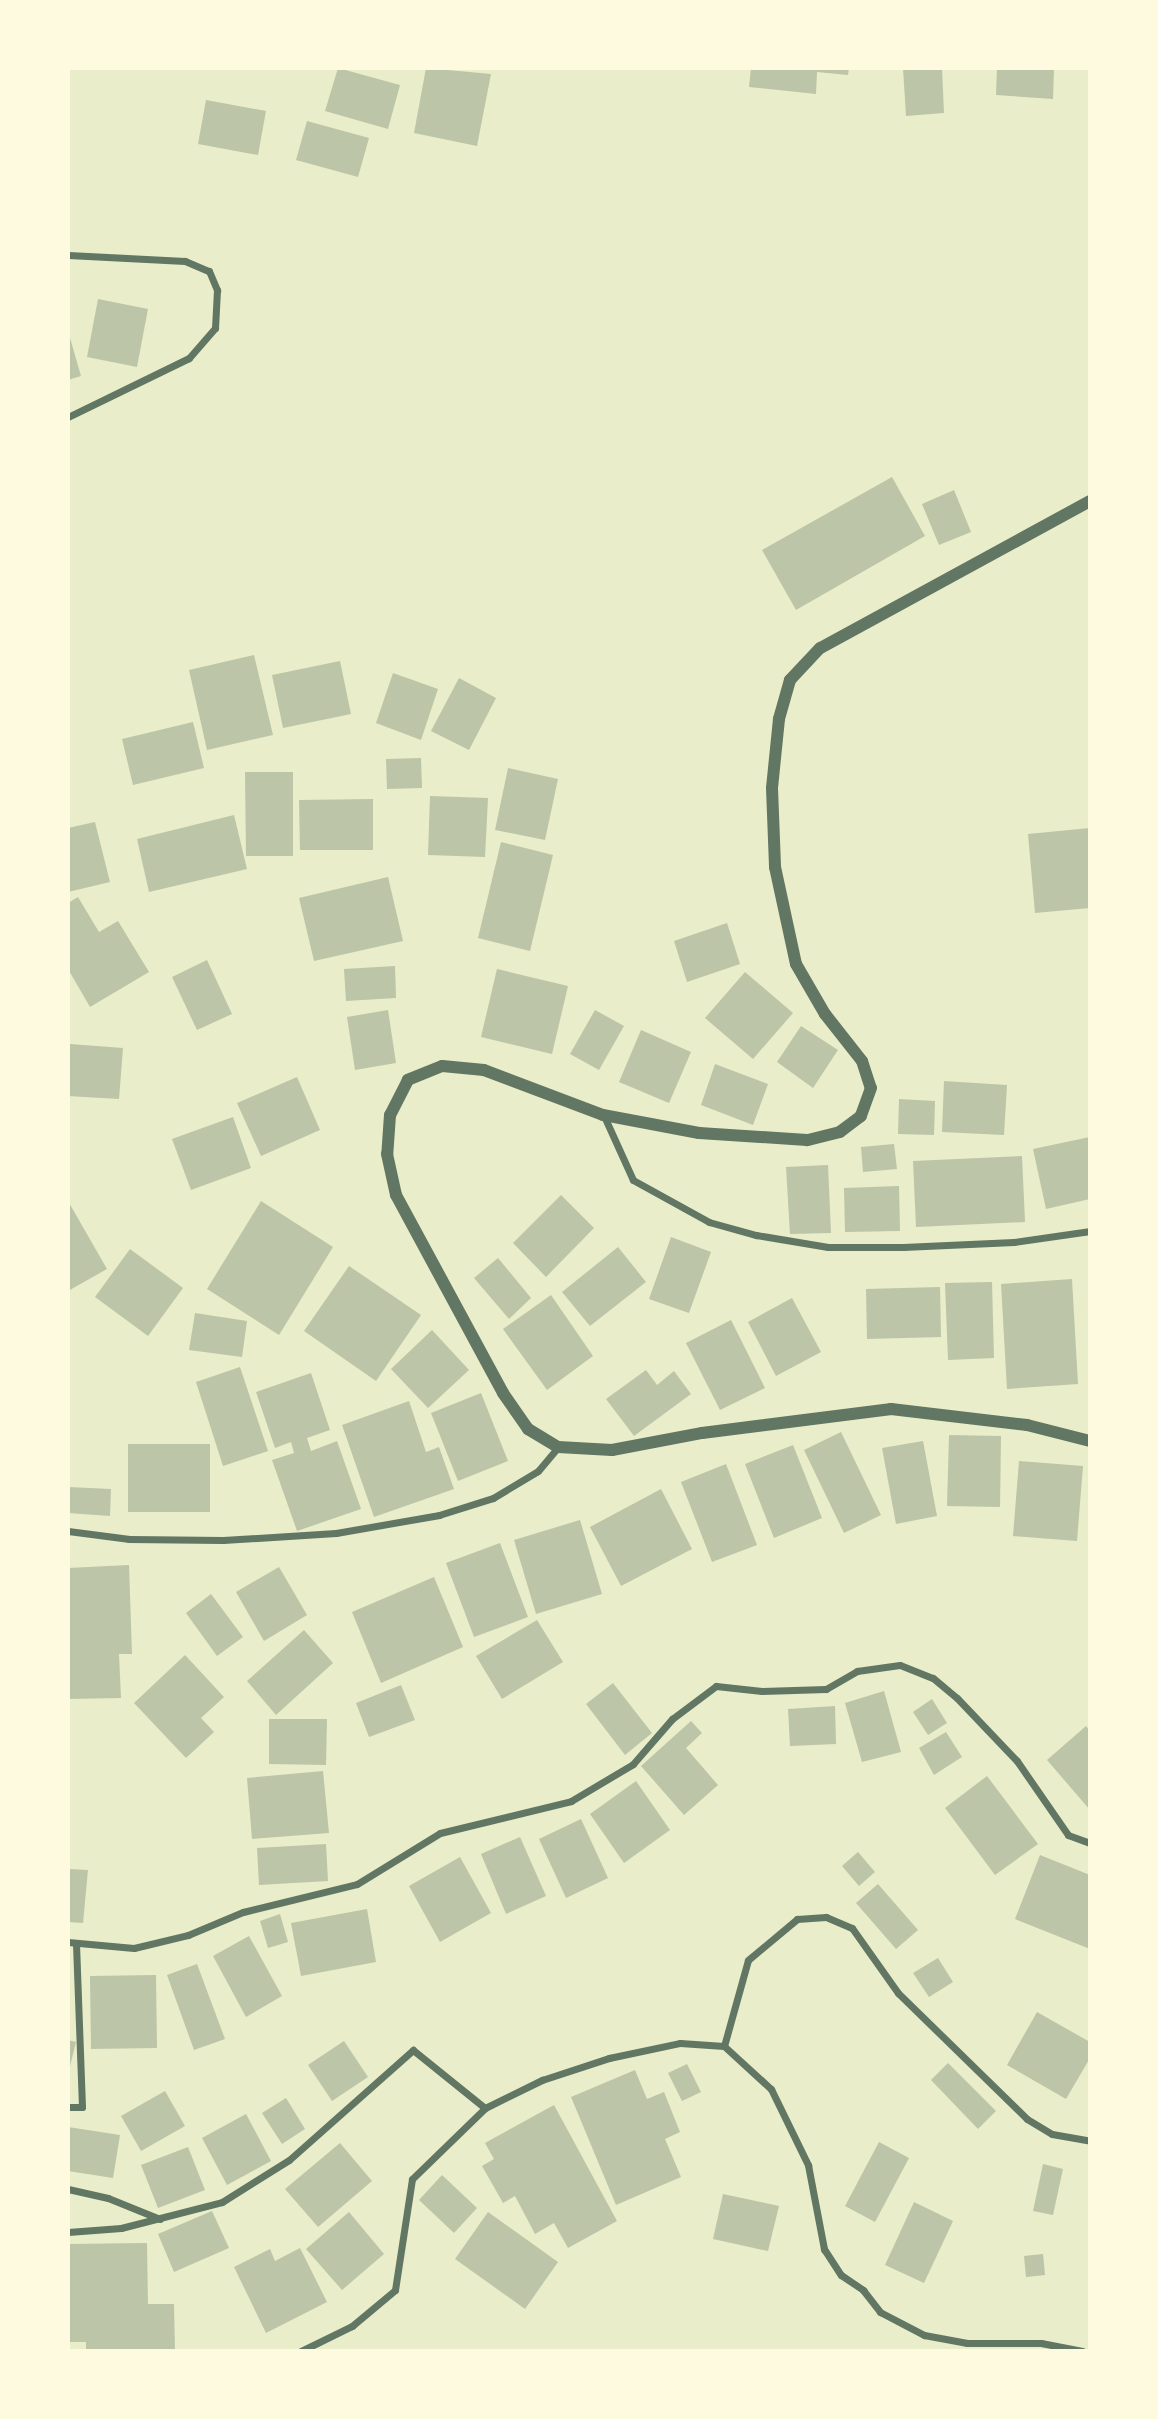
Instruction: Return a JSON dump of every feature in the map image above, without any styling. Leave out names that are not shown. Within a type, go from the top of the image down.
[{"type":"street","points":[[68,255],[185,261],[209,271],[217,290],[215,328],[189,358],[68,417]]},
{"type":"street","points":[[1090,501],[820,648],[790,680],[779,719],[772,788],[775,867],[796,964],[824,1014],[862,1061],[871,1088],[861,1116],[840,1132],[807,1140],[699,1133],[603,1115],[484,1070],[442,1066],[408,1080],[390,1115],[387,1154],[396,1195],[503,1393],[527,1429],[558,1447],[612,1450],[702,1433],[891,1409],[1027,1425],[1090,1441]]},
{"type":"street","points":[[603,1115],[633,1180],[709,1222],[756,1235],[828,1247],[903,1247],[1014,1242],[1090,1231]]},
{"type":"street","points":[[68,1531],[129,1539],[223,1540],[337,1533],[439,1515],[493,1497],[538,1471],[558,1447]]},
{"type":"street","points":[[68,2107],[82,2107],[72,1942],[134,1948],[188,1935],[243,1912],[357,1884],[440,1833],[571,1801],[633,1764],[672,1719],[716,1686],[762,1691],[826,1689],[857,1671],[900,1665],[933,1678],[957,1698],[1017,1761],[1068,1835],[1090,1843]]},
{"type":"street","points":[[724,2046],[748,1960],[797,1919],[826,1917],[852,1928],[898,1993],[1027,2119],[1052,2134],[1090,2141]]},
{"type":"street","points":[[301,2351],[352,2326],[395,2290],[412,2179],[485,2108],[542,2080],[609,2058],[680,2043],[724,2046],[771,2089],[808,2165],[824,2249],[841,2275],[863,2290],[880,2312],[925,2335],[967,2343],[1041,2343],[1082,2351]]},
{"type":"street","points":[[68,2232],[162,2220],[222,2202],[289,2160],[413,2050],[485,2108]]},
{"type":"street","points":[[68,2189],[108,2198],[162,2220]]},
{"type":"building","points":[[338,68],[400,85],[388,129],[325,111]]},
{"type":"building","points":[[426,68],[491,74],[477,146],[414,133]]},
{"type":"building","points":[[751,68],[849,68],[848,75],[817,72],[816,94],[749,87]]},
{"type":"building","points":[[903,68],[942,68],[944,113],[906,116]]},
{"type":"building","points":[[997,68],[1054,68],[1053,99],[996,95]]},
{"type":"building","points":[[206,100],[266,111],[258,155],[198,144]]},
{"type":"building","points":[[307,121],[369,138],[358,177],[296,160]]},
{"type":"building","points":[[98,299],[148,309],[137,367],[87,357]]},
{"type":"building","points":[[68,331],[81,376],[68,380]]},
{"type":"building","points":[[892,477],[925,536],[796,610],[762,550]]},
{"type":"building","points":[[954,490],[971,532],[939,545],[922,504]]},
{"type":"building","points":[[254,655],[273,735],[207,750],[189,670]]},
{"type":"building","points":[[340,661],[351,714],[283,728],[272,675]]},
{"type":"building","points":[[393,673],[438,689],[421,740],[376,723]]},
{"type":"building","points":[[459,678],[496,698],[469,750],[431,731]]},
{"type":"building","points":[[193,722],[204,768],[133,785],[122,739]]},
{"type":"building","points":[[421,758],[422,788],[387,789],[386,759]]},
{"type":"building","points":[[508,768],[558,779],[545,840],[495,830]]},
{"type":"building","points":[[245,772],[293,772],[293,856],[246,856]]},
{"type":"building","points":[[430,796],[488,798],[485,857],[428,855]]},
{"type":"building","points":[[373,799],[373,850],[300,850],[299,800]]},
{"type":"building","points":[[234,815],[247,869],[149,892],[137,839]]},
{"type":"building","points":[[95,822],[110,882],[68,892],[68,828]]},
{"type":"building","points":[[1090,828],[1090,908],[1035,913],[1028,834]]},
{"type":"building","points":[[501,842],[553,855],[530,951],[478,938]]},
{"type":"building","points":[[388,877],[403,941],[314,961],[299,898]]},
{"type":"building","points":[[78,897],[99,932],[118,921],[149,972],[90,1007],[68,969],[68,903]]},
{"type":"building","points":[[727,923],[740,964],[687,982],[674,941]]},
{"type":"building","points":[[207,960],[232,1014],[197,1030],[172,977]]},
{"type":"building","points":[[395,966],[396,998],[346,1001],[344,969]]},
{"type":"building","points":[[497,969],[568,986],[552,1054],[481,1037]]},
{"type":"building","points":[[745,972],[793,1013],[753,1059],[705,1018]]},
{"type":"building","points":[[388,1010],[396,1063],[355,1070],[347,1017]]},
{"type":"building","points":[[595,1010],[624,1026],[599,1070],[570,1054]]},
{"type":"building","points":[[801,1026],[838,1050],[813,1088],[777,1062]]},
{"type":"building","points":[[641,1030],[691,1052],[669,1103],[619,1082]]},
{"type":"building","points":[[70,1044],[123,1048],[119,1099],[68,1096]]},
{"type":"building","points":[[715,1064],[768,1084],[753,1125],[701,1105]]},
{"type":"building","points":[[297,1077],[320,1130],[261,1156],[237,1103]]},
{"type":"building","points":[[944,1081],[1007,1085],[1004,1135],[942,1132]]},
{"type":"building","points":[[899,1099],[935,1101],[934,1135],[898,1134]]},
{"type":"building","points":[[233,1117],[251,1168],[191,1190],[172,1139]]},
{"type":"building","points":[[1090,1137],[1090,1199],[1046,1209],[1033,1149]]},
{"type":"building","points":[[894,1144],[897,1169],[863,1172],[861,1147]]},
{"type":"building","points":[[1022,1156],[1025,1222],[916,1227],[913,1161]]},
{"type":"building","points":[[828,1165],[831,1233],[790,1234],[786,1167]]},
{"type":"building","points":[[899,1186],[900,1231],[845,1232],[844,1188]]},
{"type":"building","points":[[561,1195],[594,1228],[546,1277],[513,1243]]},
{"type":"building","points":[[68,1201],[107,1269],[68,1291]]},
{"type":"building","points":[[261,1201],[333,1247],[279,1335],[207,1289]]},
{"type":"building","points":[[671,1237],[711,1252],[689,1313],[649,1299]]},
{"type":"building","points":[[618,1247],[646,1282],[590,1326],[562,1292]]},
{"type":"building","points":[[130,1249],[183,1288],[148,1336],[95,1297]]},
{"type":"building","points":[[498,1258],[531,1298],[509,1319],[474,1278]]},
{"type":"building","points":[[349,1266],[421,1315],[376,1381],[304,1331]]},
{"type":"building","points":[[1072,1279],[1078,1384],[1007,1389],[1001,1284]]},
{"type":"building","points":[[992,1282],[994,1358],[948,1360],[945,1283]]},
{"type":"building","points":[[940,1287],[941,1337],[867,1339],[866,1289]]},
{"type":"building","points":[[551,1295],[593,1356],[547,1390],[503,1329]]},
{"type":"building","points":[[792,1298],[821,1352],[776,1376],[748,1322]]},
{"type":"building","points":[[195,1313],[247,1321],[242,1357],[189,1350]]},
{"type":"building","points":[[731,1320],[765,1388],[720,1410],[686,1343]]},
{"type":"building","points":[[432,1330],[469,1370],[428,1408],[391,1369]]},
{"type":"building","points":[[240,1367],[268,1451],[223,1466],[196,1382]]},
{"type":"building","points":[[646,1370],[657,1385],[674,1371],[691,1394],[634,1436],[606,1399]]},
{"type":"building","points":[[311,1373],[330,1430],[307,1438],[311,1451],[337,1441],[361,1509],[297,1531],[272,1460],[294,1453],[291,1442],[275,1448],[256,1392]]},
{"type":"building","points":[[481,1393],[508,1461],[458,1481],[431,1413]]},
{"type":"building","points":[[409,1401],[426,1452],[439,1447],[454,1489],[374,1517],[342,1425]]},
{"type":"building","points":[[841,1432],[881,1515],[844,1533],[804,1450]]},
{"type":"building","points":[[949,1435],[1001,1436],[1000,1507],[947,1506]]},
{"type":"building","points":[[923,1441],[937,1516],[896,1524],[882,1448]]},
{"type":"building","points":[[128,1444],[210,1444],[210,1512],[128,1512]]},
{"type":"building","points":[[793,1445],[822,1518],[774,1538],[745,1464]]},
{"type":"building","points":[[1019,1461],[1083,1466],[1077,1541],[1013,1536]]},
{"type":"building","points":[[726,1464],[757,1545],[712,1562],[681,1482]]},
{"type":"building","points":[[68,1487],[111,1489],[110,1516],[68,1513]]},
{"type":"building","points":[[661,1489],[692,1549],[621,1586],[590,1527]]},
{"type":"building","points":[[580,1520],[602,1594],[536,1614],[514,1540]]},
{"type":"building","points":[[500,1543],[528,1617],[474,1637],[446,1563]]},
{"type":"building","points":[[129,1565],[132,1654],[119,1654],[121,1698],[68,1699],[68,1568]]},
{"type":"building","points":[[279,1567],[307,1615],[264,1641],[236,1592]]},
{"type":"building","points":[[434,1577],[463,1647],[381,1683],[352,1612]]},
{"type":"building","points":[[211,1594],[243,1637],[217,1656],[186,1613]]},
{"type":"building","points":[[537,1620],[563,1662],[502,1699],[476,1656]]},
{"type":"building","points":[[304,1630],[333,1663],[276,1715],[247,1681]]},
{"type":"building","points":[[185,1655],[224,1697],[201,1718],[214,1732],[186,1758],[134,1703]]},
{"type":"building","points":[[613,1683],[652,1733],[625,1755],[586,1704]]},
{"type":"building","points":[[401,1685],[415,1720],[369,1737],[356,1703]]},
{"type":"building","points":[[884,1691],[901,1752],[862,1762],[845,1703]]},
{"type":"building","points":[[932,1699],[947,1723],[928,1735],[913,1712]]},
{"type":"building","points":[[835,1706],[836,1744],[790,1746],[788,1709]]},
{"type":"building","points":[[269,1719],[327,1719],[326,1765],[269,1764]]},
{"type":"building","points":[[691,1721],[702,1733],[686,1748],[718,1785],[684,1815],[641,1766]]},
{"type":"building","points":[[1086,1726],[1090,1731],[1090,1810],[1047,1760]]},
{"type":"building","points":[[946,1732],[962,1757],[934,1775],[919,1748]]},
{"type":"building","points":[[323,1771],[329,1833],[252,1839],[247,1778]]},
{"type":"building","points":[[987,1776],[1038,1844],[995,1875],[945,1808]]},
{"type":"building","points":[[636,1781],[670,1830],[624,1863],[590,1814]]},
{"type":"building","points":[[581,1819],[608,1878],[566,1898],[539,1839]]},
{"type":"building","points":[[520,1837],[546,1896],[506,1914],[481,1854]]},
{"type":"building","points":[[326,1844],[328,1881],[259,1885],[257,1848]]},
{"type":"building","points":[[858,1852],[875,1872],[859,1886],[842,1866]]},
{"type":"building","points":[[1040,1855],[1090,1875],[1090,1949],[1015,1919]]},
{"type":"building","points":[[460,1857],[491,1913],[440,1942],[409,1886]]},
{"type":"building","points":[[68,1869],[88,1870],[83,1923],[68,1922]]},
{"type":"building","points":[[878,1884],[918,1930],[896,1949],[856,1903]]},
{"type":"building","points":[[367,1909],[376,1962],[301,1976],[291,1923]]},
{"type":"building","points":[[280,1914],[288,1942],[268,1948],[260,1921]]},
{"type":"building","points":[[249,1936],[282,1996],[246,2017],[213,1956]]},
{"type":"building","points":[[938,1958],[953,1982],[929,1997],[913,1973]]},
{"type":"building","points":[[197,1964],[225,2039],[194,2050],[167,1975]]},
{"type":"building","points":[[156,1975],[157,2048],[91,2049],[90,1976]]},
{"type":"building","points":[[1037,2012],[1090,2042],[1090,2058],[1066,2099],[1007,2065]]},
{"type":"building","points":[[68,2040],[76,2042],[69,2070],[68,2070]]},
{"type":"building","points":[[344,2041],[368,2077],[332,2101],[308,2065]]},
{"type":"building","points":[[948,2063],[996,2111],[978,2129],[931,2080]]},
{"type":"building","points":[[687,2064],[701,2092],[682,2101],[668,2073]]},
{"type":"building","points":[[635,2070],[647,2099],[664,2092],[680,2132],[665,2139],[681,2177],[616,2205],[571,2097]]},
{"type":"building","points":[[165,2091],[185,2126],[141,2151],[121,2116]]},
{"type":"building","points":[[286,2098],[305,2129],[282,2144],[262,2113]]},
{"type":"building","points":[[554,2105],[617,2221],[568,2248],[554,2223],[535,2234],[515,2196],[503,2203],[482,2166],[494,2159],[485,2143]]},
{"type":"building","points":[[246,2114],[271,2161],[227,2185],[202,2138]]},
{"type":"building","points":[[68,2127],[120,2135],[113,2178],[68,2171]]},
{"type":"building","points":[[879,2142],[909,2158],[875,2222],[845,2206]]},
{"type":"building","points":[[340,2143],[372,2181],[318,2227],[285,2189]]},
{"type":"building","points":[[188,2147],[205,2190],[158,2208],[141,2165]]},
{"type":"building","points":[[1043,2164],[1063,2169],[1053,2215],[1033,2211]]},
{"type":"building","points":[[442,2175],[477,2208],[454,2233],[419,2200]]},
{"type":"building","points":[[723,2194],[779,2206],[768,2251],[713,2239]]},
{"type":"building","points":[[914,2202],[953,2221],[924,2283],[885,2265]]},
{"type":"building","points":[[212,2211],[229,2248],[174,2272],[158,2234]]},
{"type":"building","points":[[349,2212],[384,2254],[342,2290],[306,2249]]},
{"type":"building","points":[[488,2212],[558,2262],[525,2309],[455,2259]]},
{"type":"building","points":[[147,2243],[148,2304],[174,2304],[175,2351],[86,2351],[86,2342],[68,2342],[68,2244]]},
{"type":"building","points":[[300,2248],[327,2302],[266,2333],[234,2267],[270,2249],[275,2261]]},
{"type":"building","points":[[1043,2254],[1045,2275],[1026,2277],[1024,2256]]}]
